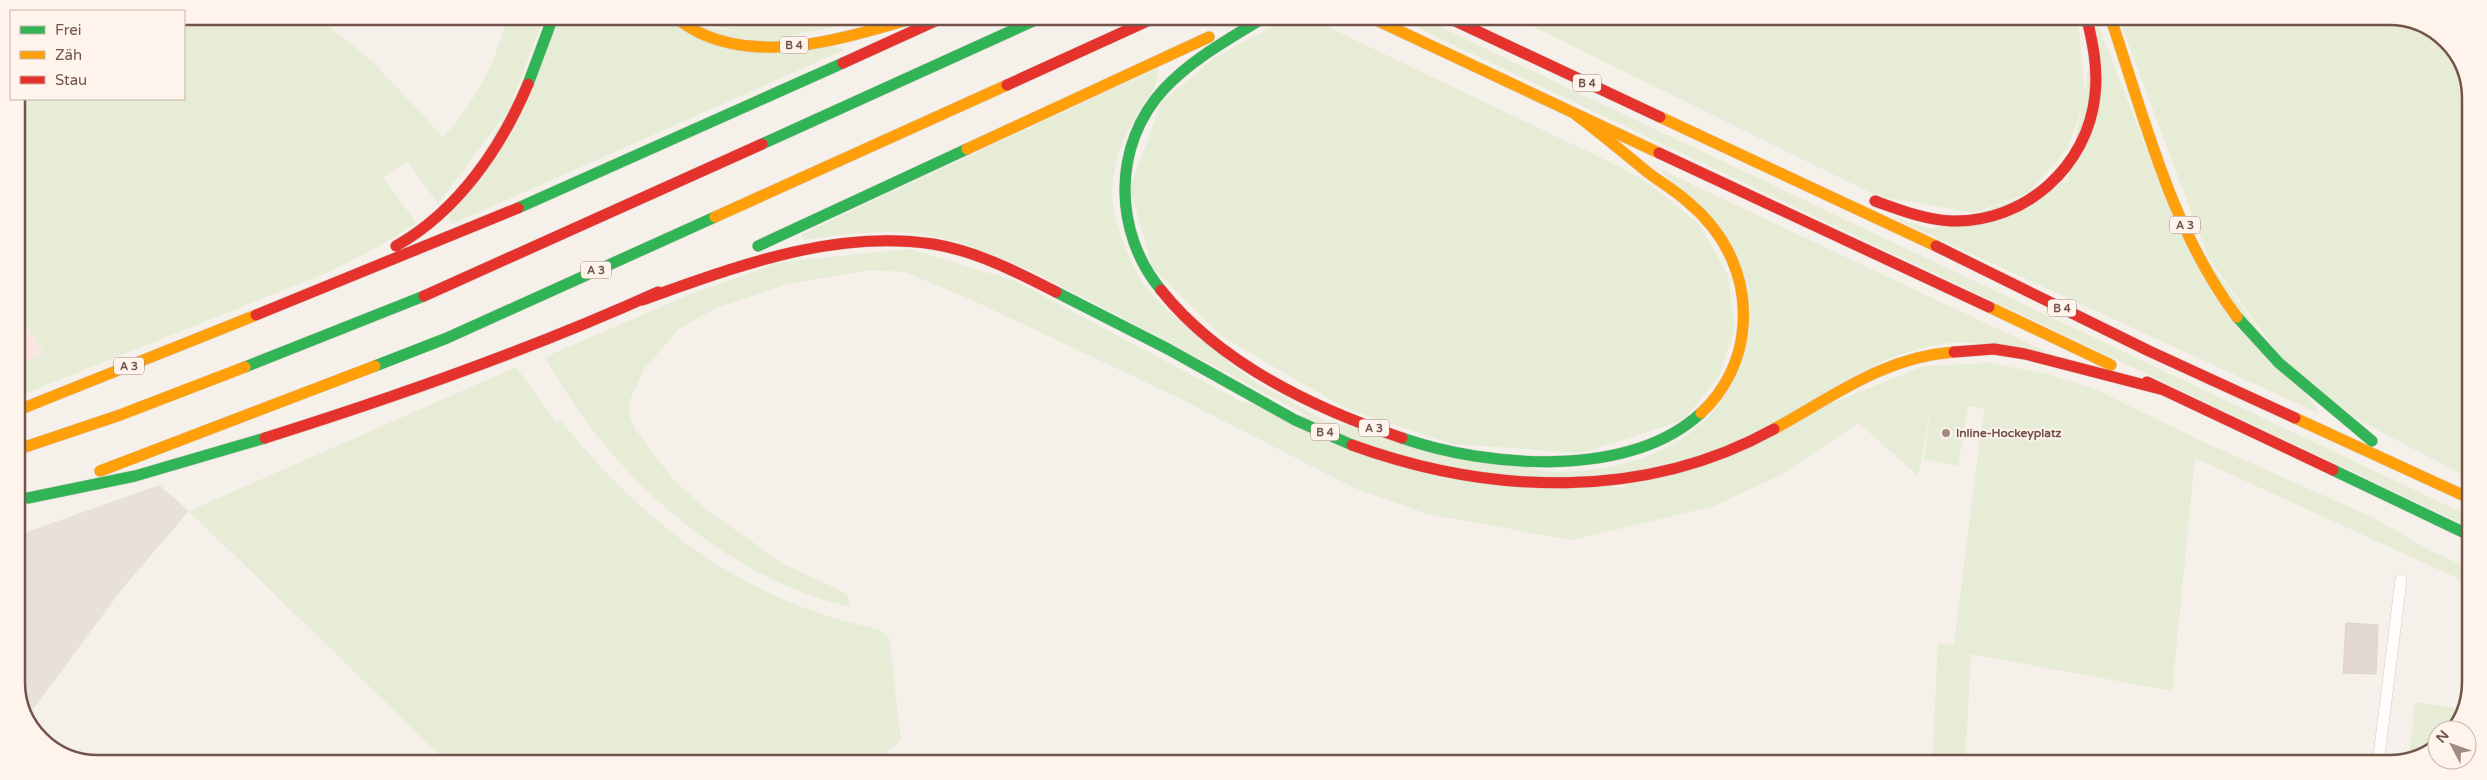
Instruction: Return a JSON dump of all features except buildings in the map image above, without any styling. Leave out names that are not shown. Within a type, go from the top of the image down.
[{"type":"highway","name":"A 3","points":[[242,322],[401,243],[428,225],[464,191],[493,154],[517,111],[539,59],[550,25]]},
{"type":"highway","name":"B 4","points":[[687,25],[719,40],[749,47],[804,44],[836,39],[888,25]]},
{"type":"highway","name":"A 3","points":[[25,407],[386,264],[565,188],[926,25]]},
{"type":"highway","points":[[25,447],[130,412],[412,302],[1024,25]]},
{"type":"highway","name":"A 3","points":[[25,499],[447,338],[1139,25]]},
{"type":"highway","points":[[28,498],[82,489],[167,469],[304,426],[503,358],[642,300],[1236,25]]},
{"type":"highway","name":"A 3","points":[[1253,25],[1193,63],[1169,83],[1146,112],[1129,148],[1124,170],[1124,201],[1133,241],[1152,280],[1174,305],[1192,323],[1241,361],[1309,400],[1410,441],[1449,451],[1494,458],[1578,459],[1632,452],[1676,433],[1694,421],[1719,392],[1733,368],[1743,332],[1743,298],[1739,279],[1725,243],[1708,221],[1685,199],[1575,114]]},
{"type":"highway","name":"B 4","points":[[1386,25],[2462,532]]},
{"type":"highway","name":"B 4","points":[[1464,25],[1724,149],[1993,273],[2149,351],[2462,495]]},
{"type":"highway","name":"B 4","points":[[1724,149],[1923,217],[1963,221],[1989,218],[2017,207],[2049,186],[2069,166],[2086,137],[2091,122],[2096,80],[2094,47],[2088,25]]},
{"type":"highway","name":"A 3","points":[[2114,25],[2168,184],[2207,271],[2231,310],[2264,349],[2293,377],[2401,465]]},
{"type":"highway","name":"B 4","points":[[642,300],[763,257],[809,247],[857,240],[879,239],[935,244],[971,254],[1013,270],[1340,440],[1436,470],[1468,476],[1529,482],[1629,479],[1696,464],[1761,436],[1880,370],[1900,361],[1936,353],[1994,349],[2164,390]]},
{"type":"lane","points":[[2379,755],[2401,580]]},
{"type":"shaded area","points":[[25,325],[45,352],[25,363]]},
{"type":"shaded area","points":[[159,485],[189,511],[122,589],[32,711],[25,687],[25,533]]},
{"type":"green space","points":[[185,25],[327,25],[373,62],[443,137],[475,96],[497,50],[506,25],[541,25],[509,109],[438,204],[407,161],[383,177],[416,223],[374,249],[331,271],[25,393],[25,363],[45,352],[25,325],[25,100],[185,100]]},
{"type":"green space","points":[[556,25],[693,25],[846,49],[452,224],[448,218]]},
{"type":"green space","points":[[713,25],[844,25],[766,40]]},
{"type":"green space","points":[[1277,25],[1324,25],[1614,164],[1644,180],[1699,224],[1728,275],[1735,328],[1720,374],[1684,420],[1582,453],[1452,444],[1347,409],[1221,336],[1152,267],[1130,188],[1161,103],[1214,58]]},
{"type":"green space","points":[[1412,25],[1436,25],[2462,513],[2462,524]]},
{"type":"green space","points":[[1530,25],[2079,25],[2085,99],[2067,149],[2028,193],[1973,213],[1877,196]]},
{"type":"green space","points":[[2096,25],[2098,25],[2170,209],[2320,414],[1889,216],[1932,229],[2068,181]]},
{"type":"green space","points":[[2121,25],[2389,25],[2408,27],[2430,37],[2450,57],[2460,79],[2462,93],[2462,474],[2360,421],[2283,360],[2209,259]]},
{"type":"green space","points":[[1158,68],[1155,85],[1133,121],[1121,146],[1112,187],[1119,232],[1141,280],[1153,296],[1168,310],[1249,378],[1336,426],[1380,442],[1430,456],[1483,467],[1537,472],[1591,470],[1640,459],[1684,437],[1720,403],[1739,370],[1748,344],[1750,306],[1746,281],[1738,258],[1726,237],[1711,217],[1674,182],[1653,166],[2085,370],[1997,345],[1979,343],[1942,344],[1916,349],[1868,368],[1754,433],[1697,456],[1637,470],[1606,474],[1544,476],[1513,474],[1482,470],[1422,457],[1368,441],[1328,425],[1038,274],[976,248],[928,235],[898,232],[844,235],[805,240],[800,235]]},
{"type":"green space","points":[[909,249],[1013,280],[1242,402],[1620,488],[1924,366],[1988,363],[2044,373],[2095,389],[2197,439],[2374,518],[2431,551],[2462,565],[2462,580],[2195,458],[2172,691],[1971,654],[1965,755],[1932,755],[1938,644],[1954,645],[1984,408],[1968,406],[1958,466],[1924,459],[1932,402],[1918,476],[1859,423],[1782,474],[1714,506],[1572,540],[1427,514],[1352,487],[1175,396],[972,300],[905,272],[870,270],[787,284],[714,309],[679,329],[644,369],[630,400],[629,414],[635,429],[672,478],[704,508],[784,564],[847,594],[851,607],[803,593],[757,572],[714,545],[673,514],[635,479],[601,440],[571,399],[545,357],[691,294],[782,262]]},
{"type":"green space","points":[[516,367],[556,422],[560,420],[593,459],[628,494],[664,526],[702,554],[742,579],[785,600],[831,617],[880,630],[889,637],[901,740],[883,755],[440,755],[189,511]]},
{"type":"green space","points":[[2415,702],[2457,708],[2451,720],[2427,720],[2427,744],[2410,752]]},
{"type":"traffic: fast","points":[[528,84],[550,25]]},
{"type":"traffic: fast","points":[[762,144],[1024,25]]},
{"type":"traffic: fast","points":[[1161,290],[1145,267],[1134,242],[1127,216],[1125,189],[1128,162],[1135,136],[1147,111],[1175,78],[1211,50],[1252,25]]},
{"type":"traffic: fast","points":[[518,208],[843,63]]},
{"type":"traffic: fast","points":[[758,246],[967,149]]},
{"type":"traffic: fast","points":[[375,366],[447,338],[715,217]]},
{"type":"traffic: fast","points":[[1056,292],[1168,349],[1295,420],[1352,445]]},
{"type":"traffic: fast","points":[[245,367],[424,296]]},
{"type":"traffic: fast","points":[[2237,317],[2279,363],[2372,441]]},
{"type":"traffic: fast","points":[[1402,438],[1475,456],[1515,461],[1557,462],[1597,458],[1636,449],[1671,434],[1701,413]]},
{"type":"traffic: fast","points":[[28,498],[135,476],[265,438]]},
{"type":"traffic: fast","points":[[2333,470],[2462,532]]},
{"type":"traffic: slow","points":[[687,25],[725,42],[750,46],[776,47],[828,41],[890,25]]},
{"type":"traffic: slow","points":[[1387,25],[1659,153]]},
{"type":"traffic: slow","points":[[2113,25],[2162,174],[2178,212],[2214,284],[2237,317]]},
{"type":"traffic: slow","points":[[967,149],[1209,37]]},
{"type":"traffic: slow","points":[[715,217],[1007,85]]},
{"type":"traffic: slow","points":[[1575,114],[1689,203],[1714,229],[1731,258],[1741,291],[1743,308],[1742,338],[1735,362],[1724,385],[1701,413]]},
{"type":"traffic: slow","points":[[1660,117],[1936,246]]},
{"type":"traffic: slow","points":[[1989,307],[2111,365]]},
{"type":"traffic: slow","points":[[25,407],[256,315]]},
{"type":"traffic: slow","points":[[1774,429],[1839,391],[1882,370],[1929,355],[1954,352]]},
{"type":"traffic: slow","points":[[100,471],[375,366]]},
{"type":"traffic: slow","points":[[25,447],[120,415],[245,367]]},
{"type":"traffic: slow","points":[[2295,418],[2462,495]]},
{"type":"traffic: jam","points":[[843,63],[926,25]]},
{"type":"traffic: jam","points":[[1007,85],[1139,25]]},
{"type":"traffic: jam","points":[[1464,25],[1660,117]]},
{"type":"traffic: jam","points":[[1875,201],[1933,219],[1952,221],[1979,219],[2004,212],[2027,201],[2048,185],[2066,167],[2080,145],[2090,121],[2095,95],[2096,76],[2088,25]]},
{"type":"traffic: jam","points":[[396,246],[418,232],[439,215],[475,176],[505,131],[528,84]]},
{"type":"traffic: jam","points":[[424,296],[762,144]]},
{"type":"traffic: jam","points":[[1659,153],[1989,307]]},
{"type":"traffic: jam","points":[[256,315],[518,208]]},
{"type":"traffic: jam","points":[[642,300],[713,275],[785,254],[821,246],[895,241],[933,244],[981,257],[1056,292]]},
{"type":"traffic: jam","points":[[1936,246],[2149,351],[2295,418]]},
{"type":"traffic: jam","points":[[1161,290],[1211,340],[1240,362],[1303,398],[1336,413],[1402,438]]},
{"type":"traffic: jam","points":[[265,438],[365,406],[513,353],[658,292]]},
{"type":"traffic: jam","points":[[1954,352],[1994,349],[2025,354],[2164,390]]},
{"type":"traffic: jam","points":[[2147,382],[2333,470]]},
{"type":"traffic: jam","points":[[1352,445],[1404,462],[1458,474],[1512,481],[1566,483],[1620,479],[1673,469],[1724,452],[1774,429]]},
{"type":"place","name":"Inline-Hockeyplatz","points":[[1946,433]]}]
